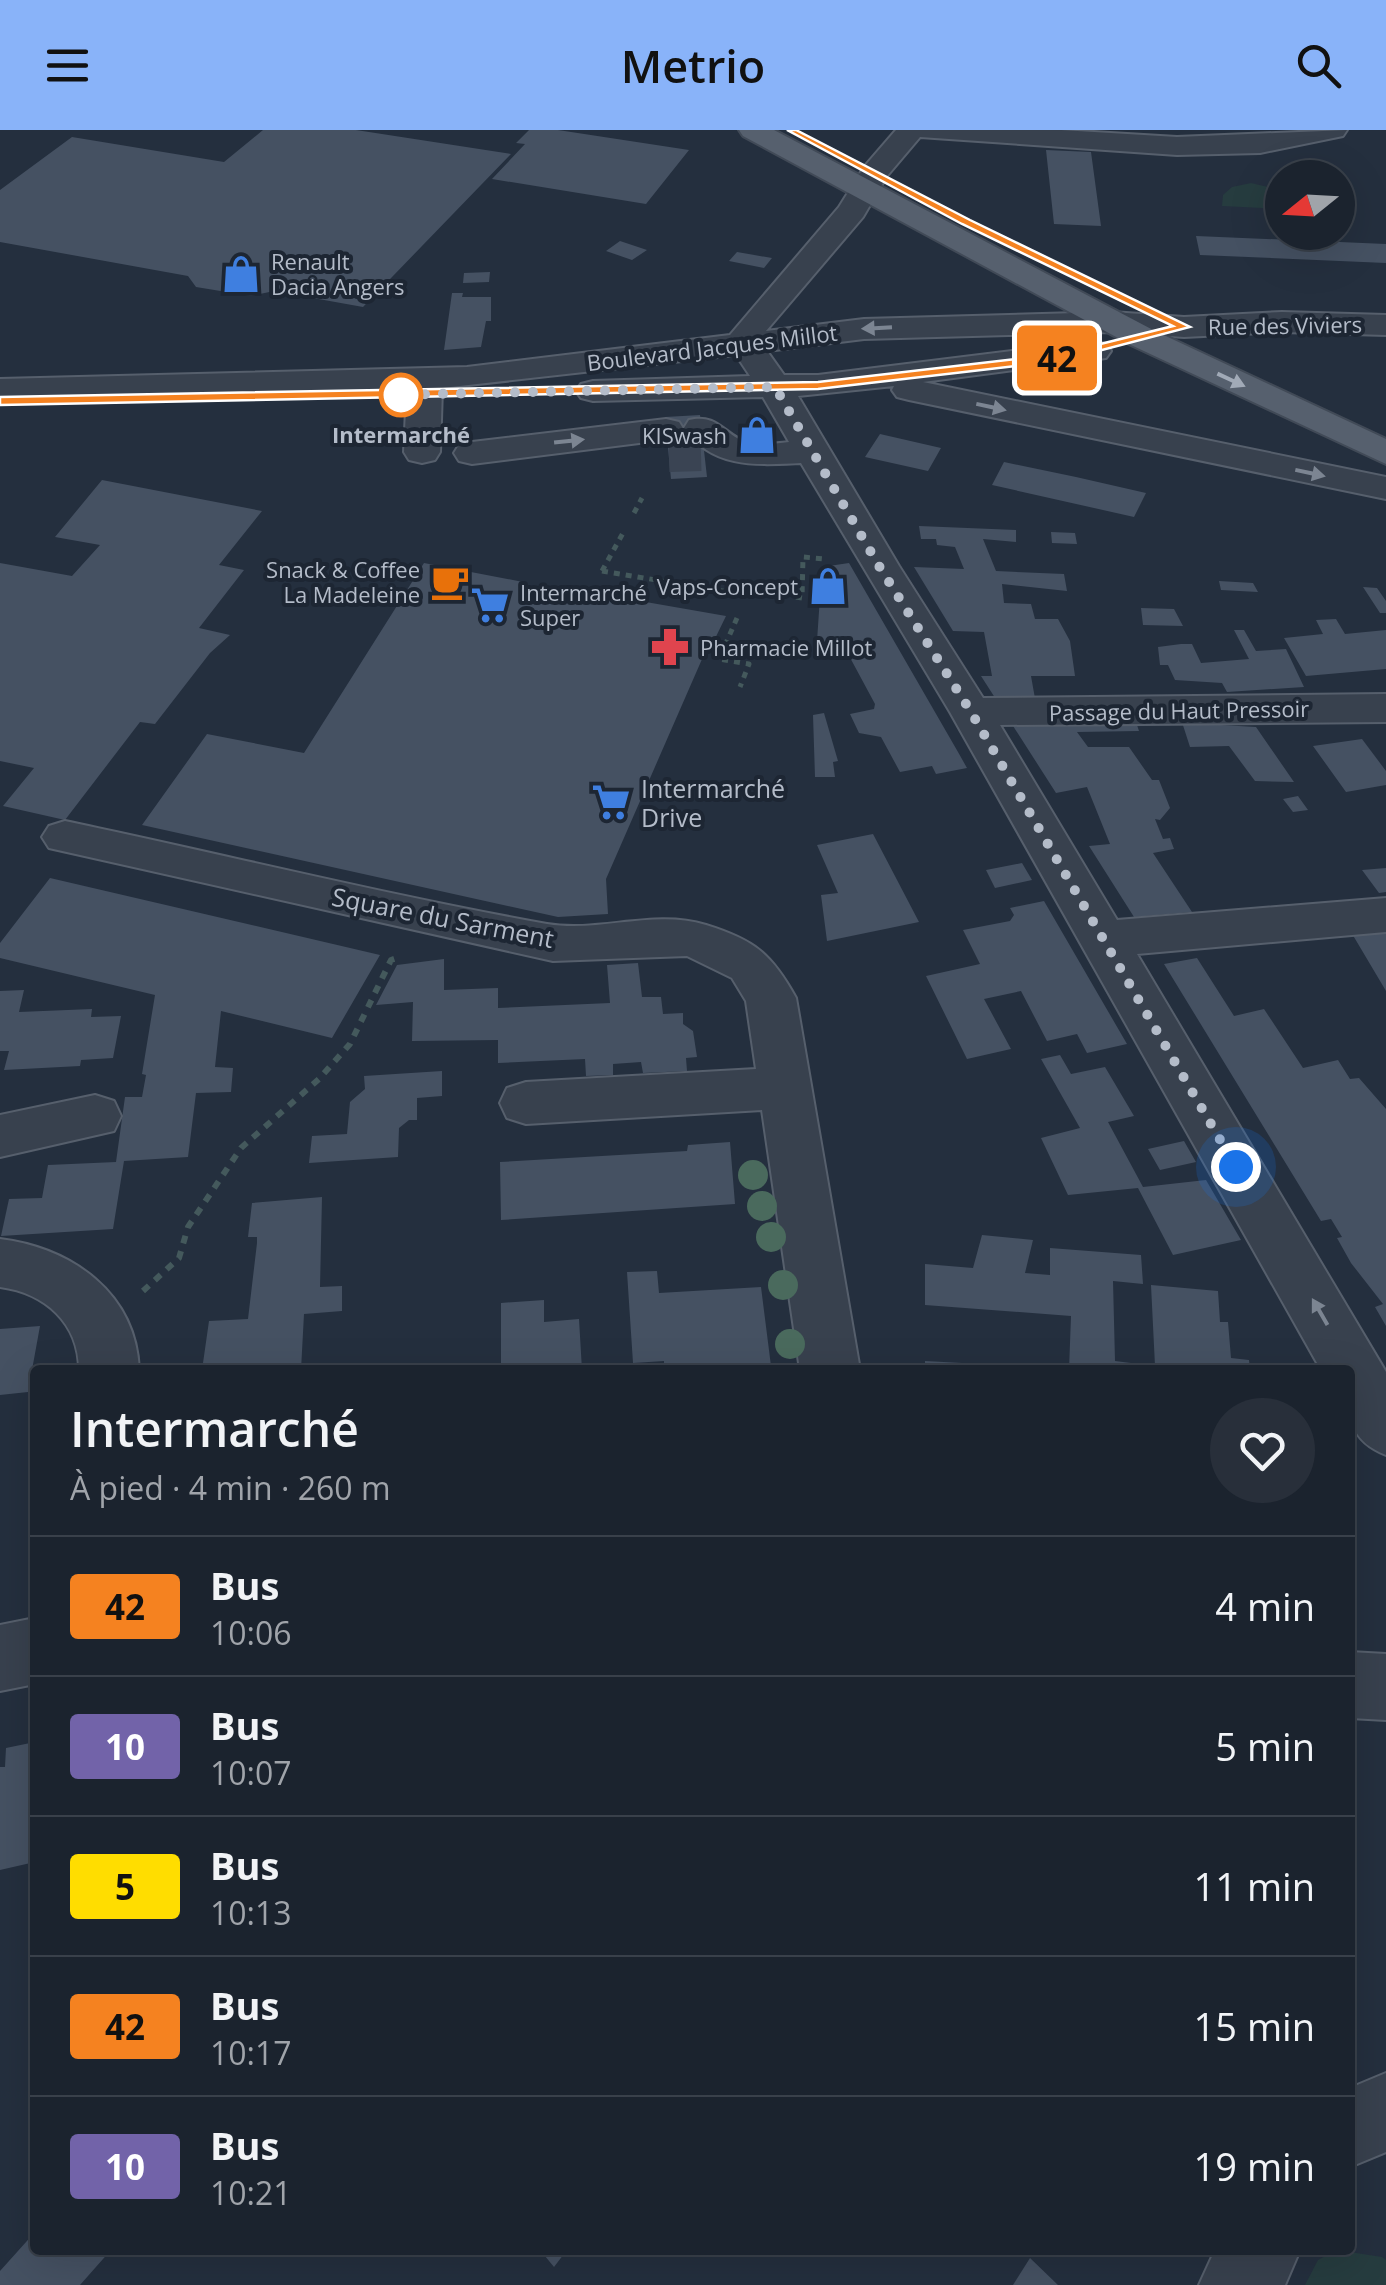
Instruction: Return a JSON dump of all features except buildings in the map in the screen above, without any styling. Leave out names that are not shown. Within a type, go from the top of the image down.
[{"type":"main road","points":[[753,130],[1184,327]]},
{"type":"main road","points":[[792,130],[869,181],[1112,322],[1386,453]]},
{"type":"main road","name":"Boulevard Jacques Millot","points":[[1184,327],[1386,419]]},
{"type":"street","points":[[911,130],[869,181],[852,211],[754,323],[743,341],[814,452],[858,564],[971,712],[1350,1365]]},
{"type":"street","points":[[928,130],[1178,146],[1276,142],[1333,130]]},
{"type":"street","name":"Boulevard Jacques Millot","points":[[0,401],[425,386],[743,341],[864,329],[1112,322],[1184,327]]},
{"type":"street","name":"Rue des Viviers","points":[[1184,327],[1282,322],[1386,325]]},
{"type":"street","name":"Boulevard Jacques Millot","points":[[0,389],[775,387],[1060,358],[1184,327]]},
{"type":"street","name":"Boulevard Jacques Millot","points":[[862,381],[1386,488]]},
{"type":"street","points":[[422,452],[425,386]]},
{"type":"street","points":[[472,453],[685,442],[742,455],[814,452]]},
{"type":"street","points":[[548,470],[685,442]]},
{"type":"street","name":"Passage du Haut Pressoir","points":[[971,712],[1386,708]]},
{"type":"street","name":"Square du Sarment","points":[[65,836],[554,943],[673,936],[713,944],[748,966],[771,998],[829,1365]]},
{"type":"street","points":[[1104,939],[1386,915]]},
{"type":"street","points":[[526,1103],[783,1088]]},
{"type":"street","points":[[0,1136],[96,1116]]},
{"type":"street","points":[[0,1264],[15,1264],[46,1275],[73,1292],[103,1330],[111,1353],[109,1365]]},
{"type":"street","points":[[1355,1373],[1386,1427]]},
{"type":"street","points":[[0,1658],[30,1652]]},
{"type":"street","points":[[1355,1685],[1386,1687]]},
{"type":"street","points":[[1355,2126],[1386,2112]]},
{"type":"street","points":[[1240,2285],[1257,2255]]},
{"type":"path","points":[[634,513],[642,498]]},
{"type":"path","points":[[624,533],[602,572],[752,596]]},
{"type":"path","points":[[796,598],[802,598],[804,557],[858,564]]},
{"type":"path","points":[[737,618],[719,659],[750,664],[740,687]]},
{"type":"path","points":[[131,1302],[178,1258],[188,1226],[240,1148],[319,1079],[350,1044],[391,960],[408,955]]},
{"type":"green space","points":[[1251,183],[1265,186],[1265,208],[1222,206],[1223,195],[1232,187]]},
{"type":"green space","points":[[1355,2253],[1382,2257],[1386,2260],[1386,2285],[1305,2285],[1318,2260],[1328,2255]]},
{"type":"tunnel","points":[[669,456],[704,455]]},
{"type":"bus line","name":"42","points":[[0,401],[818,385],[1060,358],[1184,327],[966,222],[792,130]]},
{"type":"place","name":"Renault Dacia Angers","points":[[241,274]]},
{"type":"place","name":"Intermarché","points":[[401,395]]},
{"type":"place","name":"KISwash","points":[[757,435]]},
{"type":"place","name":"Snack & Coffee La Madeleine","points":[[450,582]]},
{"type":"place","name":"Vaps-Concept","points":[[828,586]]},
{"type":"place","name":"Intermarché Super","points":[[490,605]]},
{"type":"place","name":"Pharmacie Millot","points":[[670,647]]},
{"type":"place","name":"Intermarché Drive","points":[[611,802]]},
{"type":"route","points":[[401,395],[386,395],[775,387],[879,566],[971,712],[1236,1167]]}]
